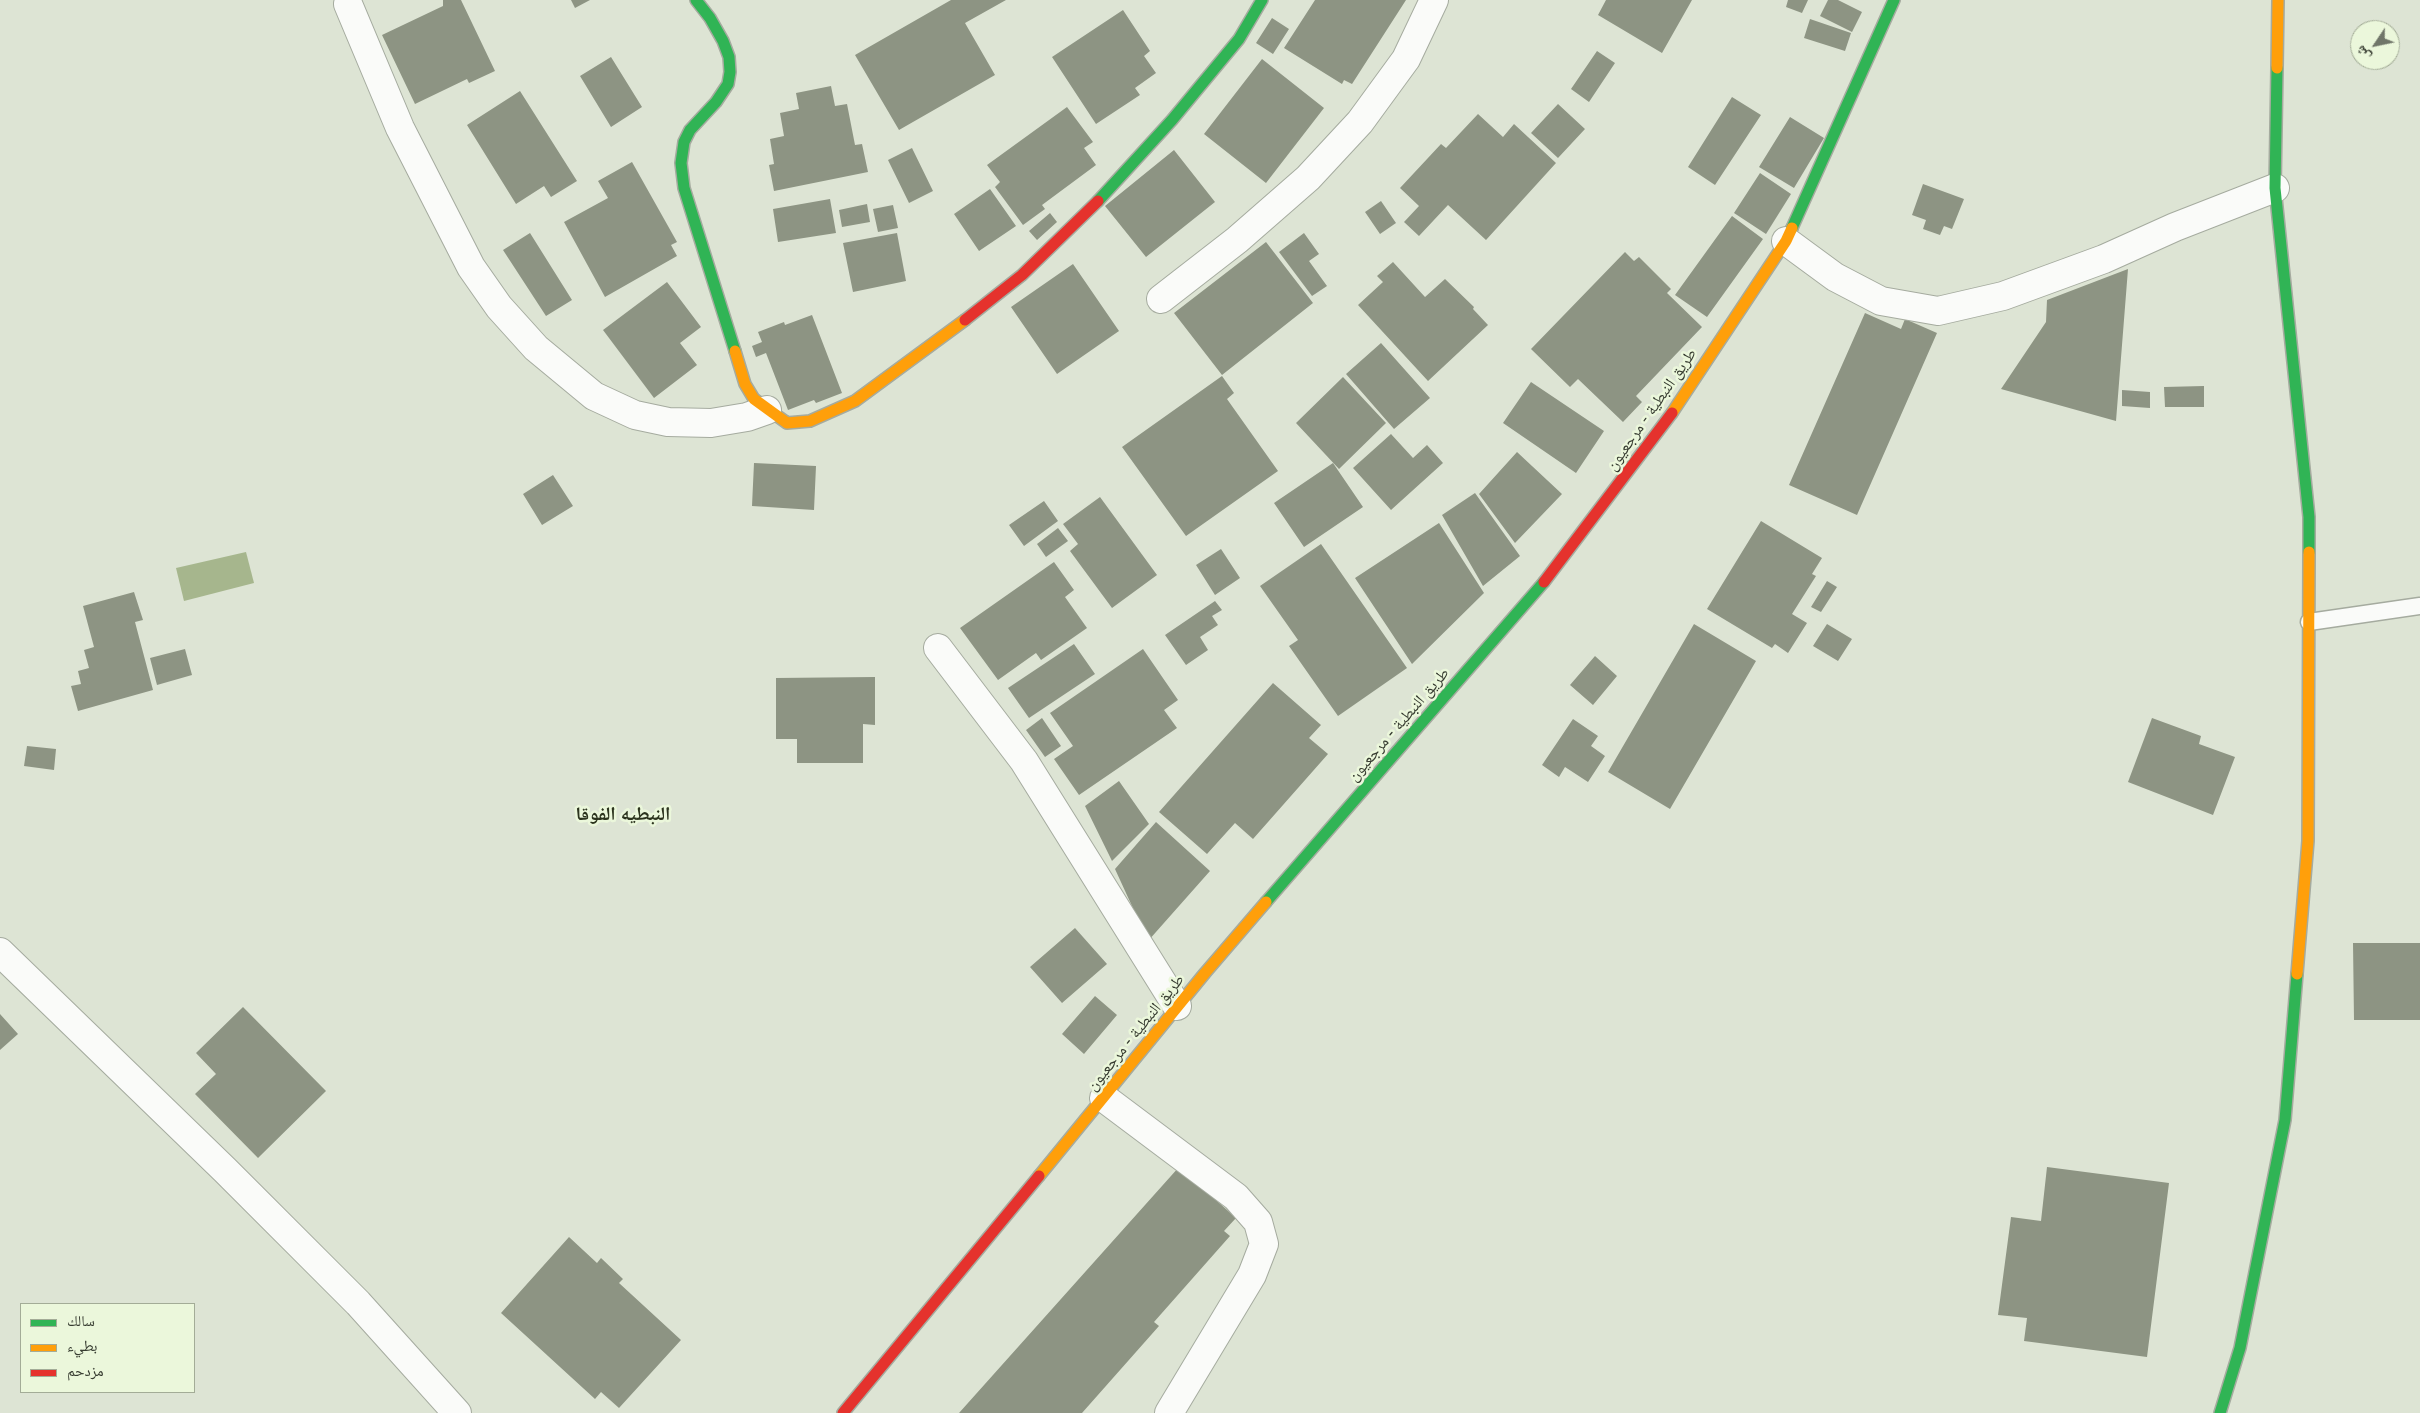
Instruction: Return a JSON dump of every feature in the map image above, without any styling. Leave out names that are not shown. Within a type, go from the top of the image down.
[{"type":"street","points":[[696,0],[710,18],[722,41],[729,57],[730,72],[728,84],[716,102],[690,130],[684,142],[681,163],[684,188],[745,384],[754,399],[787,423],[810,421],[854,401],[927,350],[1022,275],[1118,181],[1172,120],[1238,39],[1262,0]]},
{"type":"street","points":[[1161,299],[1252,228],[1308,178],[1347,136],[1406,59],[1434,0]]},
{"type":"street","name":"طريق النبطية - مرجعيون","points":[[843,1413],[904,1342],[1177,1006],[1552,572],[1661,430],[1786,241],[1863,74],[1894,0]]},
{"type":"street","points":[[2220,1413],[2240,1348],[2285,1120],[2308,841],[2308,517],[2275,188],[2278,0]]},
{"type":"street","points":[[348,4],[400,128],[471,267],[499,307],[536,348],[594,396],[634,415],[668,422],[711,423],[747,417],[767,410]]},
{"type":"street","points":[[1786,241],[1835,277],[1881,300],[1938,312],[2003,296],[2104,259],[2175,227],[2275,188]]},
{"type":"street","points":[[938,648],[1024,761],[1080,847],[1177,1006]]},
{"type":"street","points":[[0,952],[225,1170],[358,1303],[458,1413]]},
{"type":"street","points":[[1104,1098],[1236,1197],[1258,1222],[1264,1244],[1252,1275],[1169,1413]]},
{"type":"lane","points":[[2309,622],[2420,606]]},
{"type":"shaded area","points":[[246,552],[254,583],[184,601],[176,568]]},
{"type":"building","points":[[443,0],[461,0],[495,71],[469,83],[467,79],[415,104],[382,35],[443,6]]},
{"type":"building","points":[[571,0],[590,0],[575,8]]},
{"type":"building","points":[[951,0],[1006,0],[965,23],[995,75],[899,130],[855,55]]},
{"type":"building","points":[[1315,0],[1406,0],[1352,84],[1344,80],[1342,84],[1284,48]]},
{"type":"building","points":[[1606,0],[1692,0],[1662,53],[1598,15]]},
{"type":"building","points":[[1788,0],[1808,0],[1802,13],[1786,7]]},
{"type":"building","points":[[1828,0],[1838,0],[1862,12],[1852,32],[1820,16]]},
{"type":"building","points":[[1123,10],[1150,51],[1144,56],[1156,73],[1135,88],[1140,95],[1096,124],[1052,57]]},
{"type":"building","points":[[1272,18],[1289,29],[1273,54],[1256,43]]},
{"type":"building","points":[[1810,19],[1851,33],[1845,51],[1804,38]]},
{"type":"building","points":[[1597,51],[1615,63],[1589,102],[1571,89]]},
{"type":"building","points":[[611,57],[642,107],[611,127],[580,76]]},
{"type":"building","points":[[1262,59],[1324,108],[1266,183],[1204,134]]},
{"type":"building","points":[[831,86],[835,106],[847,104],[855,145],[862,144],[868,172],[774,191],[769,165],[774,164],[770,139],[784,136],[780,113],[799,109],[796,93]]},
{"type":"building","points":[[520,91],[577,181],[551,197],[544,186],[516,204],[467,125]]},
{"type":"building","points":[[1732,97],[1761,115],[1715,185],[1688,167]]},
{"type":"building","points":[[1558,104],[1585,129],[1558,158],[1531,133]]},
{"type":"building","points":[[1067,107],[1093,142],[1084,148],[1096,165],[1042,205],[1045,209],[1023,225],[995,187],[1000,182],[987,165]]},
{"type":"building","points":[[1478,114],[1503,137],[1514,124],[1556,163],[1486,240],[1448,205],[1419,236],[1404,222],[1419,206],[1400,188],[1441,144],[1446,148]]},
{"type":"building","points":[[1790,117],[1824,138],[1794,188],[1759,167]]},
{"type":"building","points":[[912,148],[933,191],[909,203],[888,160]]},
{"type":"building","points":[[1174,150],[1215,202],[1146,257],[1105,206]]},
{"type":"building","points":[[632,162],[677,242],[671,245],[677,256],[605,297],[564,222],[608,198],[598,181]]},
{"type":"building","points":[[1760,173],[1791,194],[1766,234],[1734,213]]},
{"type":"building","points":[[1923,184],[1964,199],[1952,229],[1944,226],[1940,235],[1923,229],[1926,220],[1912,215]]},
{"type":"building","points":[[990,189],[1016,226],[979,251],[954,214]]},
{"type":"building","points":[[830,199],[836,233],[778,242],[773,209]]},
{"type":"building","points":[[1381,201],[1396,223],[1380,234],[1365,212]]},
{"type":"building","points":[[867,204],[870,222],[842,227],[839,210]]},
{"type":"building","points":[[893,205],[898,228],[878,232],[873,209]]},
{"type":"building","points":[[1050,213],[1057,222],[1037,240],[1029,231]]},
{"type":"building","points":[[1732,216],[1763,239],[1707,317],[1675,295]]},
{"type":"building","points":[[530,233],[572,300],[546,316],[503,250]]},
{"type":"building","points":[[897,233],[906,281],[853,292],[843,243]]},
{"type":"building","points":[[1304,233],[1319,254],[1309,261],[1327,286],[1312,296],[1279,252]]},
{"type":"building","points":[[1266,242],[1313,303],[1222,375],[1174,313]]},
{"type":"building","points":[[1625,252],[1634,261],[1639,257],[1671,289],[1667,293],[1702,327],[1636,396],[1642,402],[1623,422],[1578,379],[1570,387],[1531,349]]},
{"type":"building","points":[[1393,262],[1425,297],[1445,279],[1474,307],[1473,309],[1488,325],[1428,381],[1358,305],[1383,282],[1377,276]]},
{"type":"building","points":[[1073,264],[1119,331],[1057,374],[1011,307]]},
{"type":"building","points":[[2128,269],[2116,421],[2001,389],[2046,322],[2047,300]]},
{"type":"building","points":[[667,282],[701,327],[680,343],[697,365],[654,398],[603,330]]},
{"type":"building","points":[[1865,313],[1901,329],[1905,319],[1937,333],[1857,515],[1789,485]]},
{"type":"building","points":[[812,315],[842,393],[816,403],[814,400],[788,410],[766,353],[756,357],[752,346],[762,342],[758,332],[784,322],[785,325]]},
{"type":"building","points":[[1381,343],[1430,398],[1394,429],[1346,374]]},
{"type":"building","points":[[1222,376],[1234,393],[1227,399],[1278,471],[1186,536],[1122,447]]},
{"type":"building","points":[[1343,377],[1386,423],[1339,469],[1296,423]]},
{"type":"building","points":[[1531,382],[1604,431],[1576,473],[1503,423]]},
{"type":"building","points":[[2204,386],[2204,407],[2165,407],[2164,387]]},
{"type":"building","points":[[2122,390],[2150,392],[2150,408],[2122,406]]},
{"type":"building","points":[[1391,434],[1413,458],[1427,445],[1443,463],[1391,510],[1353,468]]},
{"type":"building","points":[[1517,452],[1562,494],[1515,543],[1479,494]]},
{"type":"building","points":[[754,463],[816,466],[814,510],[752,506]]},
{"type":"building","points":[[1333,463],[1363,507],[1304,547],[1274,503]]},
{"type":"building","points":[[553,475],[573,506],[542,525],[523,494]]},
{"type":"building","points":[[1475,493],[1520,556],[1483,586],[1442,515]]},
{"type":"building","points":[[1100,497],[1157,575],[1112,608],[1070,551],[1078,544],[1063,524]]},
{"type":"building","points":[[1044,501],[1058,521],[1024,546],[1009,525]]},
{"type":"building","points":[[1761,521],[1822,558],[1812,574],[1816,576],[1792,614],[1807,623],[1788,653],[1775,644],[1772,648],[1707,609]]},
{"type":"building","points":[[1439,523],[1484,593],[1412,664],[1355,578]]},
{"type":"building","points":[[1058,528],[1068,541],[1046,557],[1037,544]]},
{"type":"building","points":[[1321,544],[1407,668],[1338,716],[1289,646],[1298,640],[1260,586]]},
{"type":"building","points":[[1221,549],[1240,578],[1215,595],[1196,565]]},
{"type":"building","points":[[1054,562],[1074,590],[1065,597],[1087,628],[1041,660],[1036,653],[998,680],[960,628]]},
{"type":"building","points":[[1827,581],[1837,587],[1821,612],[1811,607]]},
{"type":"building","points":[[134,592],[143,620],[135,622],[153,690],[78,711],[71,686],[81,684],[78,671],[89,668],[84,650],[94,647],[83,606]]},
{"type":"building","points":[[1215,601],[1222,610],[1212,616],[1218,625],[1200,637],[1208,650],[1186,665],[1165,635]]},
{"type":"building","points":[[1694,624],[1756,661],[1670,809],[1608,772]]},
{"type":"building","points":[[1827,624],[1852,639],[1838,661],[1813,646]]},
{"type":"building","points":[[1074,644],[1095,674],[1029,718],[1008,688]]},
{"type":"building","points":[[185,649],[192,675],[157,685],[150,658]]},
{"type":"building","points":[[1143,649],[1178,700],[1164,710],[1177,728],[1079,795],[1054,759],[1073,746],[1050,713]]},
{"type":"building","points":[[1595,656],[1617,676],[1593,705],[1570,685]]},
{"type":"building","points":[[875,677],[875,725],[863,724],[863,763],[797,763],[797,739],[776,739],[776,678]]},
{"type":"building","points":[[1273,683],[1321,725],[1309,738],[1328,754],[1253,839],[1235,823],[1207,854],[1159,812]]},
{"type":"building","points":[[1042,718],[1061,746],[1045,757],[1026,730]]},
{"type":"building","points":[[2152,718],[2201,736],[2199,744],[2235,757],[2213,815],[2128,782]]},
{"type":"building","points":[[1573,719],[1598,736],[1591,746],[1605,756],[1588,782],[1565,767],[1559,777],[1542,765]]},
{"type":"building","points":[[27,746],[56,749],[54,770],[24,766]]},
{"type":"building","points":[[1119,781],[1149,824],[1112,861],[1085,806]]},
{"type":"building","points":[[1156,822],[1210,871],[1148,941],[1115,869]]},
{"type":"building","points":[[1075,928],[1107,964],[1062,1003],[1030,967]]},
{"type":"building","points":[[2353,943],[2420,943],[2420,1020],[2354,1020]]},
{"type":"building","points":[[1095,996],[1117,1015],[1084,1054],[1062,1034]]},
{"type":"building","points":[[243,1007],[326,1091],[258,1158],[195,1094],[216,1074],[196,1053]]},
{"type":"building","points":[[0,1014],[18,1034],[0,1050]]},
{"type":"building","points":[[1179,1167],[1236,1218],[1224,1231],[1230,1236],[1154,1322],[1159,1326],[1082,1413],[959,1413]]},
{"type":"building","points":[[2047,1167],[2169,1183],[2147,1357],[2024,1341],[2027,1318],[1998,1315],[2011,1217],[2041,1221]]},
{"type":"building","points":[[569,1237],[597,1263],[601,1258],[623,1279],[619,1283],[681,1340],[619,1408],[601,1392],[595,1399],[501,1313]]},
{"type":"traffic: fast","points":[[696,0],[710,18],[723,41],[729,57],[730,72],[728,84],[716,102],[690,130],[684,142],[681,163],[684,188],[735,351]]},
{"type":"traffic: fast","points":[[1098,201],[1172,120],[1239,39],[1262,0]]},
{"type":"traffic: fast","points":[[1792,228],[1894,0]]},
{"type":"traffic: fast","points":[[2277,68],[2275,188],[2309,517],[2309,552]]},
{"type":"traffic: fast","points":[[1266,902],[1544,582]]},
{"type":"traffic: fast","points":[[2220,1413],[2240,1348],[2285,1120],[2297,974]]},
{"type":"traffic: slow","points":[[2277,68],[2278,0]]},
{"type":"traffic: slow","points":[[1672,413],[1786,241],[1792,228]]},
{"type":"traffic: slow","points":[[735,351],[745,384],[754,399],[787,423],[810,421],[855,401],[965,320]]},
{"type":"traffic: slow","points":[[2297,974],[2308,841],[2309,552]]},
{"type":"traffic: slow","points":[[1039,1176],[1205,973],[1266,902]]},
{"type":"traffic: jam","points":[[965,320],[1022,275],[1098,201]]},
{"type":"traffic: jam","points":[[1544,582],[1672,413]]},
{"type":"traffic: jam","points":[[843,1413],[1039,1176]]},
{"type":"district","name":"النبطيه الفوقا","points":[[623,815]]}]
